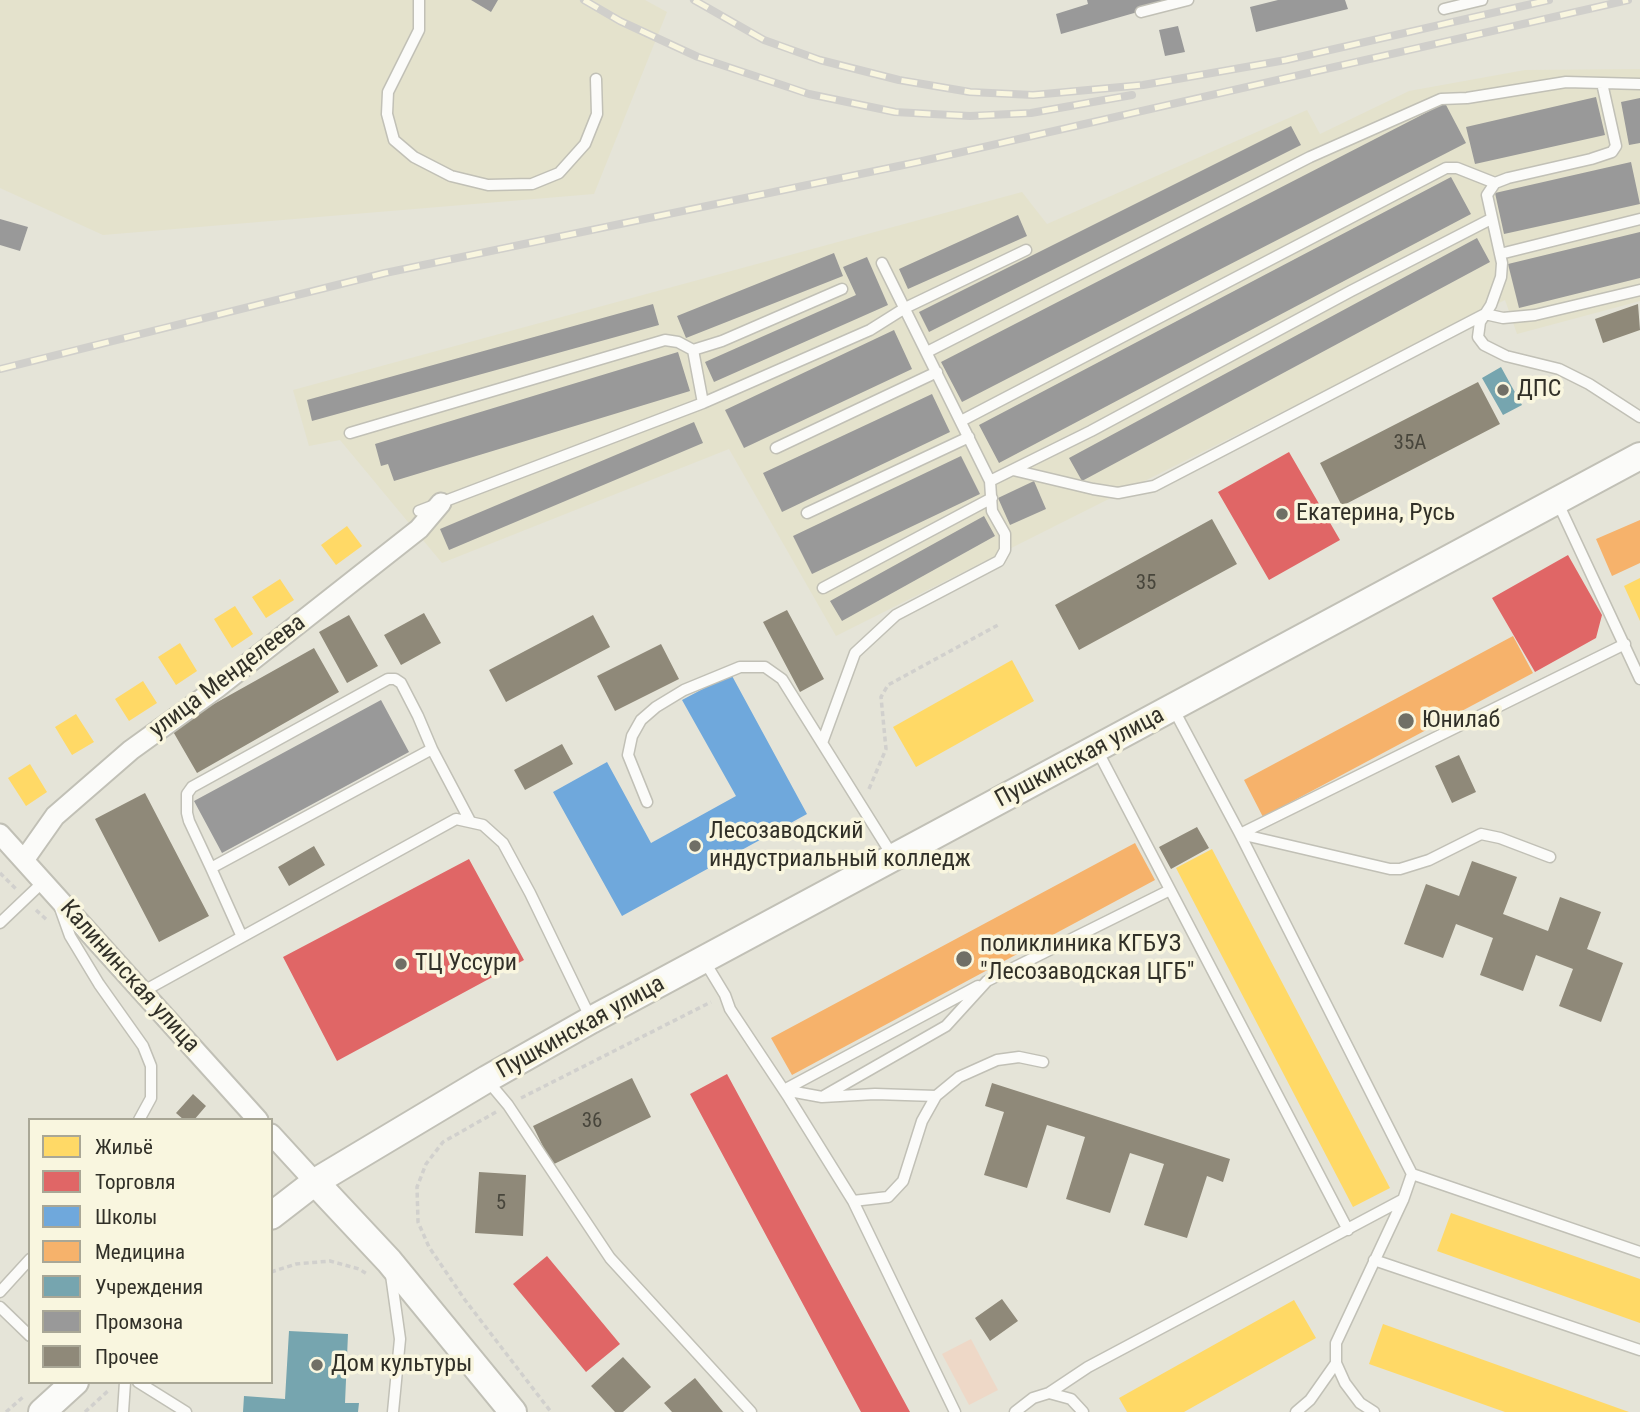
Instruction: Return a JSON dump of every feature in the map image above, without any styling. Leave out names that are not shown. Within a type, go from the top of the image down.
[{"type":"main road","name":"Пушкинская улица","points":[[273,1214],[315,1182],[486,1079],[591,1020],[1640,456]]},
{"type":"main road","points":[[315,1182],[389,1261],[504,1406]]},
{"type":"main road","points":[[42,1412],[73,1384]]},
{"type":"street","name":"улица Менделеева","points":[[24,860],[55,816],[131,750],[217,688],[410,536],[441,503]]},
{"type":"street","name":"Калининская улица","points":[[0,834],[256,1118]]},
{"type":"street","points":[[273,1136],[315,1182]]},
{"type":"lane","points":[[419,0],[419,30],[388,92],[387,114],[394,140],[414,157],[451,176],[488,185],[532,184],[559,173],[585,144],[597,114],[596,79]]},
{"type":"lane","points":[[1141,12],[1188,0]]},
{"type":"lane","points":[[1444,9],[1482,0]]},
{"type":"lane","points":[[927,352],[1310,157],[1441,99],[1467,98],[1566,82],[1640,84]]},
{"type":"lane","points":[[961,421],[1446,167],[1457,168],[1495,183],[1612,152],[1616,146],[1602,83]]},
{"type":"lane","points":[[1495,183],[1487,195],[1502,263],[1501,277],[1491,306],[1478,330],[1478,337],[1484,345],[1506,356],[1559,369],[1590,384],[1640,416]]},
{"type":"lane","points":[[990,481],[1492,219]]},
{"type":"lane","points":[[1500,254],[1640,219]]},
{"type":"lane","points":[[419,511],[703,403],[870,330],[905,308],[1026,250]]},
{"type":"lane","points":[[822,743],[855,653],[896,615],[999,561],[1005,550],[1005,534],[992,511],[990,481],[882,263]]},
{"type":"lane","points":[[350,433],[665,340],[678,342],[693,350],[722,341],[842,289]]},
{"type":"lane","points":[[1013,470],[1118,493],[1154,486],[1485,314],[1503,318],[1535,315],[1640,290]]},
{"type":"lane","points":[[693,350],[703,403]]},
{"type":"lane","points":[[776,449],[937,372]]},
{"type":"lane","points":[[807,513],[970,438]]},
{"type":"lane","points":[[823,588],[992,498]]},
{"type":"lane","points":[[1556,501],[1640,679]]},
{"type":"lane","points":[[1240,834],[1625,644]]},
{"type":"lane","points":[[647,802],[628,755],[632,736],[641,720],[684,690],[740,667],[765,667],[782,679],[894,859]]},
{"type":"lane","points":[[242,937],[187,813],[187,794],[192,787],[388,680],[395,679],[401,683],[470,821]]},
{"type":"lane","points":[[1172,708],[1240,834],[1412,1174],[1640,1252]]},
{"type":"lane","points":[[1096,748],[1348,1230]]},
{"type":"lane","points":[[211,868],[432,749]]},
{"type":"lane","points":[[142,992],[456,820],[482,825],[503,844],[530,892],[591,1020]]},
{"type":"lane","points":[[1240,834],[1390,869],[1400,869],[1429,860],[1480,834],[1500,838],[1550,857]]},
{"type":"lane","points":[[0,923],[49,888],[70,936],[99,984],[143,1046],[152,1066],[151,1098],[140,1118]]},
{"type":"lane","points":[[784,1090],[987,981],[1170,890]]},
{"type":"lane","points":[[704,961],[726,995],[730,1009],[853,1201],[955,1412]]},
{"type":"lane","points":[[822,1097],[946,1026],[987,981]]},
{"type":"lane","points":[[853,1201],[888,1197],[903,1181],[922,1121],[936,1096],[959,1077],[997,1060],[1019,1057],[1043,1062]]},
{"type":"lane","points":[[486,1079],[508,1105],[610,1258],[751,1412]]},
{"type":"lane","points":[[784,1090],[822,1097],[875,1094],[936,1096]]},
{"type":"lane","points":[[1374,1412],[1360,1403],[1345,1383],[1336,1363],[1336,1343],[1412,1174]]},
{"type":"lane","points":[[1015,1412],[1033,1398],[1049,1393],[1088,1367],[1402,1200]]},
{"type":"lane","points":[[1374,1259],[1640,1350]]},
{"type":"lane","points":[[0,1292],[28,1261]]},
{"type":"lane","points":[[389,1261],[400,1339],[393,1412]]},
{"type":"lane","points":[[0,1307],[28,1334]]},
{"type":"lane","points":[[1296,1412],[1310,1400],[1336,1363]]},
{"type":"lane","points":[[123,1412],[125,1384]]},
{"type":"lane","points":[[141,1384],[186,1412]]},
{"type":"lane","points":[[1049,1393],[1071,1399],[1083,1412]]},
{"type":"path","points":[[862,807],[886,749],[881,697],[887,685],[998,625]]},
{"type":"path","points":[[551,1412],[457,1290],[429,1247],[418,1222],[417,1187],[426,1164],[443,1142],[508,1105],[726,995]]},
{"type":"path","points":[[85,1412],[115,1384]]},
{"type":"shaded area","points":[[0,0],[645,0],[667,12],[594,194],[103,235],[0,188]]},
{"type":"shaded area","points":[[1640,69],[1640,301],[1517,334],[1505,300],[836,636],[729,449],[442,563],[340,440],[309,446],[293,390],[1022,192],[1047,224],[1307,110],[1320,134],[1409,91],[1525,70]]},
{"type":"shaded area","points":[[971,1339],[998,1390],[969,1405],[942,1354]]},
{"type":"building: Жильё","points":[[347,526],[362,546],[336,565],[321,545]]},
{"type":"building: Жильё","points":[[1640,578],[1640,621],[1624,586]]},
{"type":"building: Жильё","points":[[280,579],[294,600],[266,618],[252,597]]},
{"type":"building: Жильё","points":[[235,606],[253,634],[232,648],[214,619]]},
{"type":"building: Жильё","points":[[180,643],[197,671],[176,685],[158,657]]},
{"type":"building: Жильё","points":[[1012,660],[1034,701],[916,767],[893,727]]},
{"type":"building: Жильё","points":[[143,681],[157,703],[129,721],[115,699]]},
{"type":"building: Жильё","points":[[76,714],[94,742],[72,755],[55,727]]},
{"type":"building: Жильё","points":[[30,764],[47,792],[26,806],[8,778]]},
{"type":"building: Жильё","points":[[1212,849],[1390,1188],[1353,1207],[1176,868]]},
{"type":"building: Жильё","points":[[1451,1213],[1640,1279],[1640,1323],[1437,1251]]},
{"type":"building: Жильё","points":[[1294,1300],[1316,1338],[1184,1412],[1127,1412],[1119,1398]]},
{"type":"building: Жильё","points":[[1383,1324],[1629,1412],[1505,1412],[1369,1364]]},
{"type":"building: Торговля","points":[[1289,452],[1340,540],[1269,580],[1218,492]]},
{"type":"building: Торговля","points":[[1568,555],[1602,615],[1596,638],[1535,672],[1492,598]]},
{"type":"building: Торговля","points":[[469,859],[524,960],[337,1061],[283,957]]},
{"type":"building: Торговля","points":[[727,1074],[910,1412],[861,1412],[690,1094]]},
{"type":"building: Торговля","points":[[547,1256],[620,1344],[586,1372],[513,1284]]},
{"type":"building: Школы","points":[[731,674],[807,814],[622,916],[553,792],[607,762],[651,843],[736,796],[682,700]]},
{"type":"building: Медицина","points":[[1640,520],[1640,563],[1612,576],[1596,539]]},
{"type":"building: Медицина","points":[[1513,636],[1533,673],[1263,817],[1244,780]]},
{"type":"building: Медицина","points":[[1135,843],[1155,880],[792,1075],[771,1038]]},
{"type":"building: Учреждения","points":[[1501,367],[1522,405],[1503,415],[1482,378]]},
{"type":"building: Учреждения","name":"Дом культуры","points":[[289,1331],[348,1334],[345,1403],[359,1403],[358,1412],[243,1412],[244,1396],[285,1399]]},
{"type":"building: Промзона","points":[[471,0],[498,0],[491,12]]},
{"type":"building: Промзона","points":[[1087,0],[1176,1],[1061,34],[1056,14],[1088,4]]},
{"type":"building: Промзона","points":[[1278,0],[1345,0],[1348,9],[1256,32],[1250,7]]},
{"type":"building: Промзона","points":[[1178,26],[1185,52],[1165,56],[1159,30]]},
{"type":"building: Промзона","points":[[1596,97],[1605,135],[1475,164],[1466,127]]},
{"type":"building: Промзона","points":[[1640,98],[1640,143],[1629,145],[1621,102]]},
{"type":"building: Промзона","points":[[1445,103],[1466,143],[962,402],[941,362]]},
{"type":"building: Промзона","points":[[1291,126],[1301,145],[929,332],[919,312]]},
{"type":"building: Промзона","points":[[1631,162],[1640,204],[1504,234],[1495,193]]},
{"type":"building: Промзона","points":[[1451,177],[1471,214],[999,463],[979,425]]},
{"type":"building: Промзона","points":[[1018,215],[1027,236],[908,289],[899,269]]},
{"type":"building: Промзона","points":[[0,219],[28,227],[20,251],[0,245]]},
{"type":"building: Промзона","points":[[1640,232],[1640,278],[1519,308],[1508,264]]},
{"type":"building: Промзона","points":[[1477,238],[1490,262],[1082,481],[1069,458]]},
{"type":"building: Промзона","points":[[834,253],[843,276],[686,338],[677,316]]},
{"type":"building: Промзона","points":[[867,257],[888,305],[714,382],[705,362],[856,295],[843,267]]},
{"type":"building: Промзона","points":[[653,304],[659,325],[312,421],[307,400]]},
{"type":"building: Промзона","points":[[894,330],[912,369],[744,448],[725,410]]},
{"type":"building: Промзона","points":[[678,352],[690,391],[394,481],[388,464],[381,466],[375,444]]},
{"type":"building: Промзона","points":[[932,394],[950,432],[782,512],[763,473]]},
{"type":"building: Промзона","points":[[694,422],[703,443],[449,550],[440,529]]},
{"type":"building: Промзона","points":[[961,456],[980,494],[812,574],[793,536]]},
{"type":"building: Промзона","points":[[1034,481],[1046,509],[1010,525],[998,498]]},
{"type":"building: Промзона","points":[[984,516],[995,536],[842,621],[830,601]]},
{"type":"building: Промзона","points":[[381,700],[409,752],[222,853],[194,801]]},
{"type":"building: Прочее","points":[[1638,304],[1640,330],[1603,343],[1595,319]]},
{"type":"building: Прочее","points":[[1478,382],[1500,424],[1342,506],[1320,463]]},
{"type":"building: Прочее","points":[[1212,519],[1237,564],[1079,650],[1055,605]]},
{"type":"building: Прочее","points":[[787,610],[824,679],[800,692],[763,622]]},
{"type":"building: Прочее","points":[[424,613],[441,643],[401,665],[384,635]]},
{"type":"building: Прочее","points":[[349,615],[378,666],[347,683],[319,632]]},
{"type":"building: Прочее","points":[[593,615],[610,647],[506,702],[489,670]]},
{"type":"building: Прочее","points":[[661,644],[679,679],[615,711],[597,676]]},
{"type":"building: Прочее","points":[[314,648],[339,692],[197,773],[171,728]]},
{"type":"building: Прочее","points":[[562,744],[573,764],[525,790],[514,770]]},
{"type":"building: Прочее","points":[[1459,755],[1476,792],[1452,803],[1435,766]]},
{"type":"building: Прочее","points":[[145,793],[209,916],[159,942],[95,819]]},
{"type":"building: Прочее","points":[[1197,827],[1209,848],[1171,869],[1159,847]]},
{"type":"building: Прочее","points":[[314,846],[325,865],[289,886],[278,867]]},
{"type":"building: Прочее","points":[[1472,861],[1517,877],[1503,914],[1548,931],[1560,897],[1601,912],[1587,949],[1623,963],[1601,1022],[1559,1006],[1573,969],[1536,955],[1523,991],[1480,975],[1493,938],[1456,924],[1443,958],[1404,944],[1426,884],[1459,896]]},
{"type":"building: Прочее","points":[[632,1078],[651,1117],[552,1165],[533,1126]]},
{"type":"building: Прочее","points":[[992,1083],[1230,1159],[1223,1182],[1207,1176],[1187,1238],[1144,1225],[1164,1164],[1130,1153],[1110,1213],[1066,1199],[1085,1137],[1047,1125],[1027,1188],[984,1175],[1004,1112],[985,1106]]},
{"type":"building: Прочее","points":[[193,1094],[206,1106],[196,1118],[182,1118],[176,1113]]},
{"type":"building: Прочее","points":[[479,1172],[526,1175],[523,1236],[475,1233]]},
{"type":"building: Прочее","points":[[1002,1299],[1018,1321],[990,1341],[975,1318]]},
{"type":"building: Прочее","points":[[623,1357],[651,1387],[623,1412],[615,1412],[591,1386]]},
{"type":"building: Прочее","points":[[695,1378],[723,1412],[672,1412],[664,1403]]},
{"type":"railway","points":[[584,0],[620,21],[698,57],[809,94],[895,112],[970,116],[1031,113],[1132,95]]},
{"type":"railway","points":[[694,0],[764,40],[820,60],[899,80],[970,92],[1033,95],[1143,85],[1286,60],[1549,0]]},
{"type":"railway","points":[[0,369],[385,273],[918,162],[1628,0]]},
{"type":"place","name":"ДПС","points":[[1503,390]]},
{"type":"place","name":"Екатерина, Русь","points":[[1282,514]]},
{"type":"place","name":"Юнилаб","points":[[1406,721]]},
{"type":"place","name":"Лесозаводский индустриальный колледж","points":[[695,846]]},
{"type":"place","name":"поликлиника КГБУЗ \"Лесозаводская ЦГБ\"","points":[[964,959]]},
{"type":"place","name":"ТЦ Уссури","points":[[401,964]]},
{"type":"place","name":"Дом культуры","points":[[317,1365]]}]
